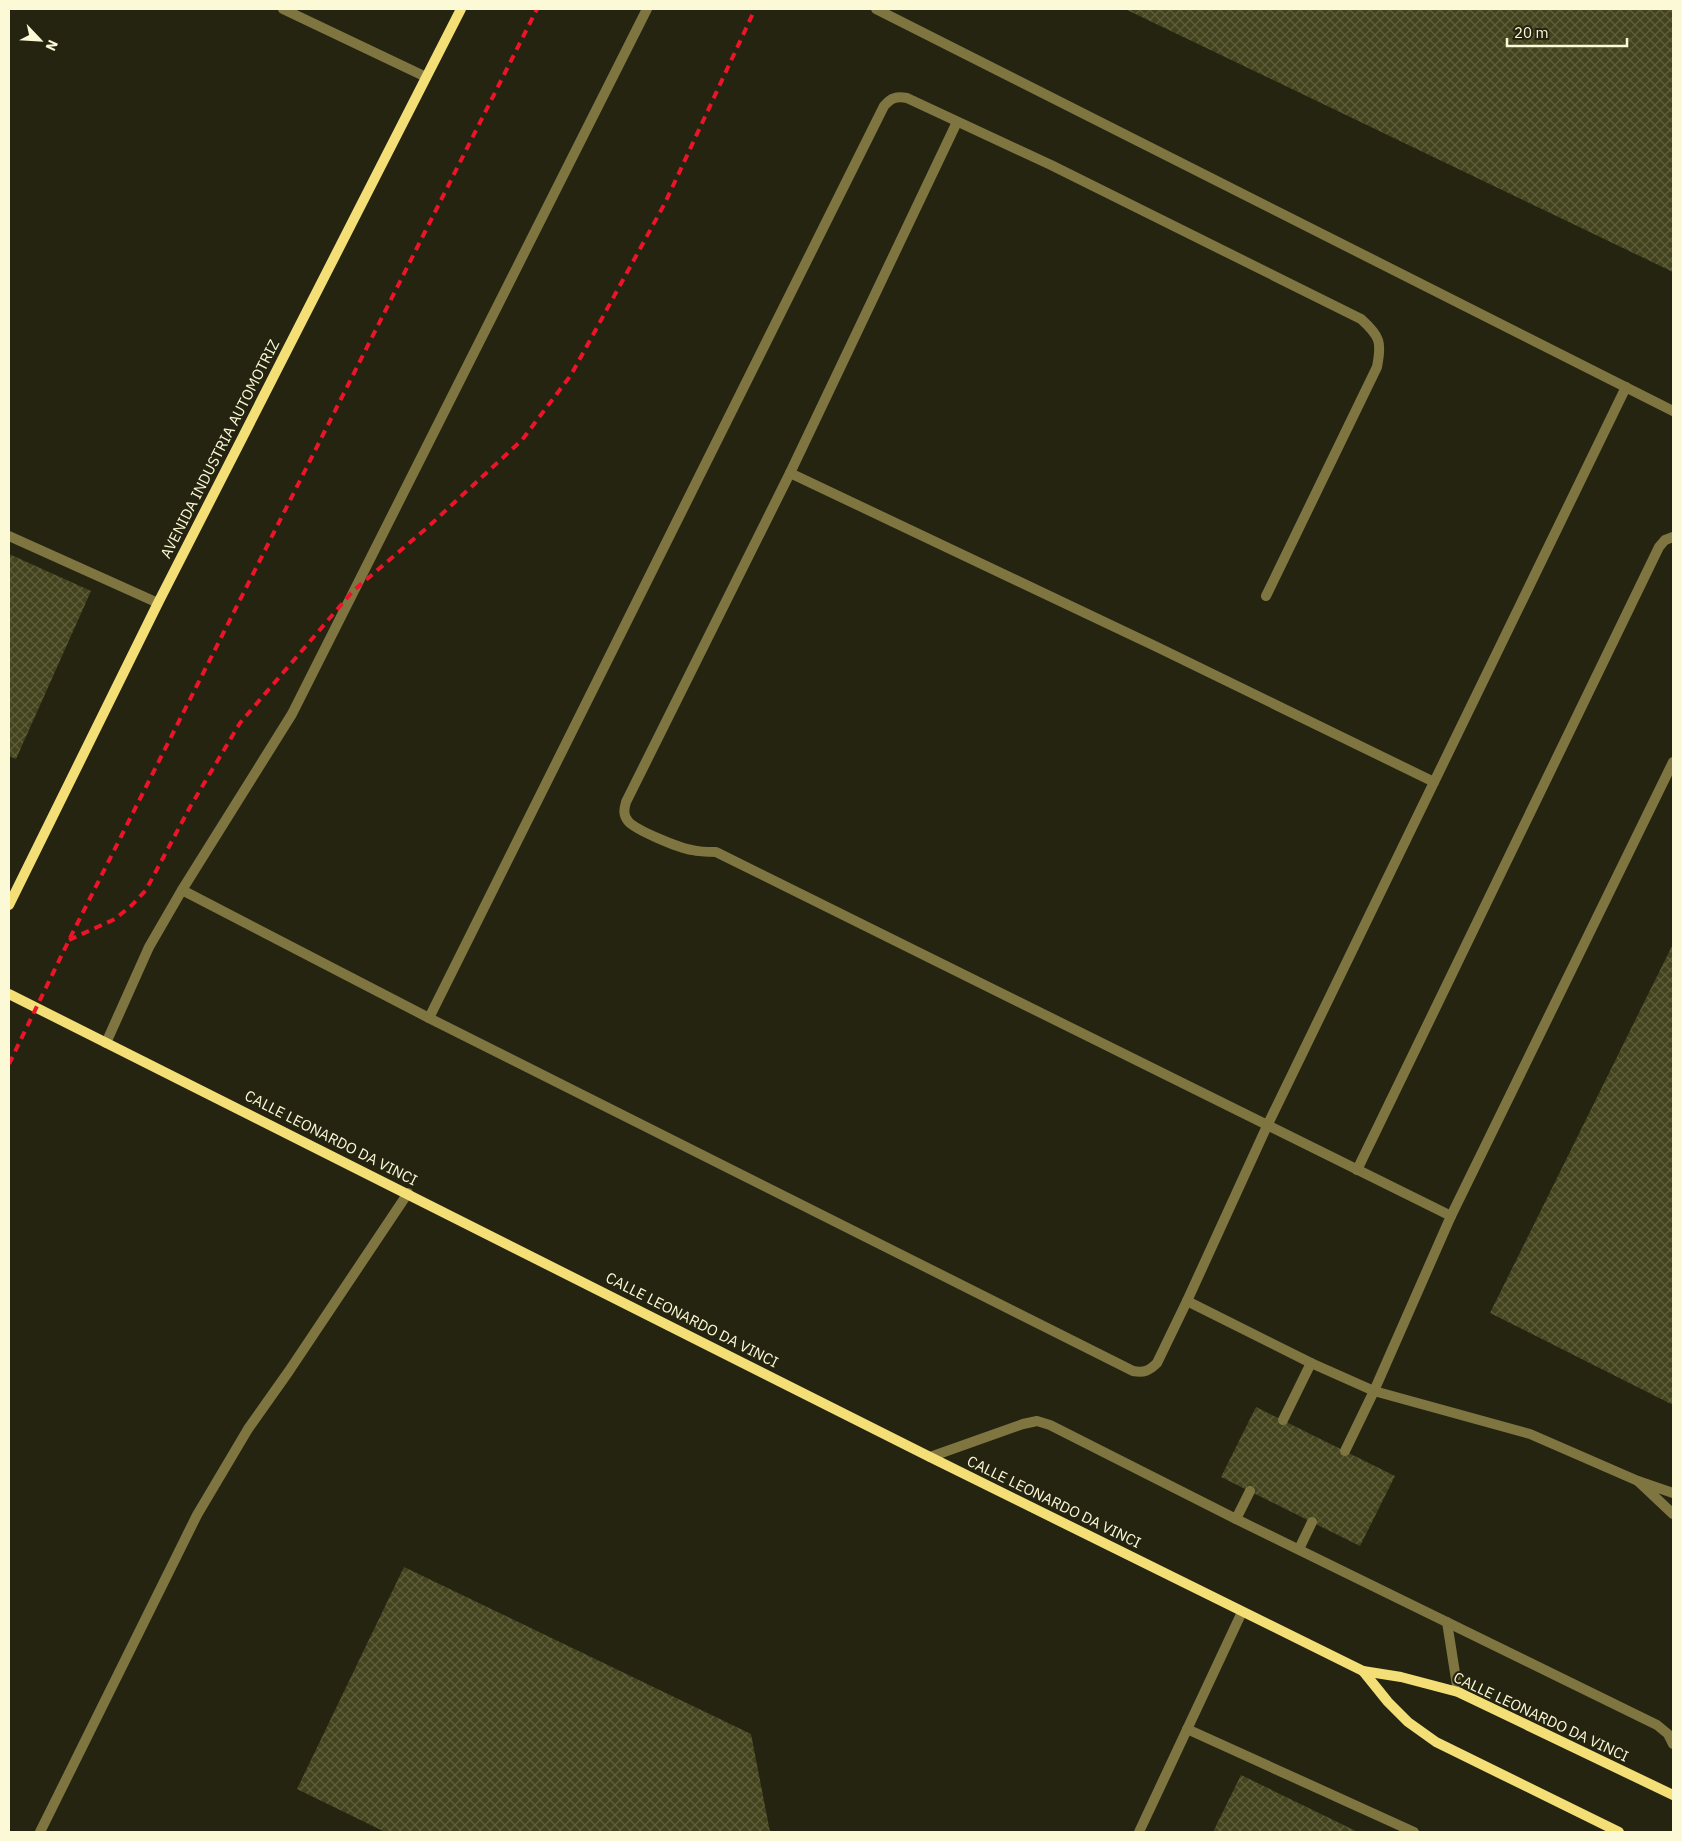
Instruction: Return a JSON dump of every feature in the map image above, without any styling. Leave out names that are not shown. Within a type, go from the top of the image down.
[{"type":"main road","name":"AVENIDA INDUSTRIA AUTOMOTRIZ","points":[[9,905],[158,603],[461,9]]},
{"type":"main road","name":"CALLE LEONARDO DA VINCI","points":[[9,994],[930,1457],[1363,1671],[1401,1677],[1458,1692],[1673,1795]]},
{"type":"main road","name":"CALLE LEONARDO DA VINCI","points":[[1363,1671],[1388,1702],[1408,1722],[1436,1742],[1619,1832]]},
{"type":"lane","points":[[284,9],[426,77]]},
{"type":"lane","points":[[106,1043],[149,947],[182,890],[292,714],[647,9]]},
{"type":"lane","points":[[876,9],[1673,411]]},
{"type":"lane","points":[[429,1018],[884,106],[890,99],[898,96],[907,98],[1051,165],[1361,319],[1375,332],[1381,349],[1377,367],[1266,596]]},
{"type":"lane","points":[[958,122],[790,473],[626,802],[624,811],[627,820],[633,826],[676,846],[701,852],[716,852],[810,897],[1452,1216]]},
{"type":"lane","points":[[182,890],[429,1018],[1132,1371],[1142,1373],[1151,1370],[1157,1363],[1187,1301],[1268,1126],[1626,387]]},
{"type":"lane","points":[[790,473],[1157,647],[1434,782]]},
{"type":"lane","points":[[9,536],[158,603]]},
{"type":"lane","points":[[1357,1170],[1659,547],[1666,540],[1673,537]]},
{"type":"lane","points":[[1345,1451],[1374,1391],[1452,1216],[1673,762]]},
{"type":"lane","points":[[40,1832],[197,1515],[248,1429],[408,1193]]},
{"type":"lane","points":[[1187,1301],[1311,1363],[1374,1391],[1530,1434],[1673,1493]]},
{"type":"lane","points":[[1284,1420],[1311,1363]]},
{"type":"lane","points":[[930,1457],[1022,1424],[1037,1421],[1050,1425],[1657,1725],[1668,1734],[1673,1744]]},
{"type":"lane","points":[[1638,1480],[1673,1514]]},
{"type":"lane","points":[[1236,1518],[1250,1491]]},
{"type":"lane","points":[[1299,1549],[1312,1522]]},
{"type":"lane","points":[[1139,1832],[1242,1612]]},
{"type":"lane","points":[[1447,1622],[1458,1692]]},
{"type":"lane","points":[[1187,1728],[1414,1832]]},
{"type":"building","points":[[1125,9],[1673,9],[1673,272]]},
{"type":"building","points":[[9,554],[91,591],[16,759],[9,756]]},
{"type":"building","points":[[1673,944],[1673,1405],[1490,1313]]},
{"type":"building","points":[[1256,1407],[1395,1476],[1360,1546],[1221,1477]]},
{"type":"building","points":[[404,1567],[751,1734],[770,1832],[385,1832],[297,1789]]},
{"type":"building","points":[[1241,1775],[1358,1832],[1213,1832]]},
{"type":"railway","points":[[9,1064],[69,940],[537,9]]},
{"type":"railway","points":[[69,940],[115,919],[146,890],[190,807],[240,723],[353,591],[429,526],[522,440],[571,375],[665,203],[755,9]]}]
